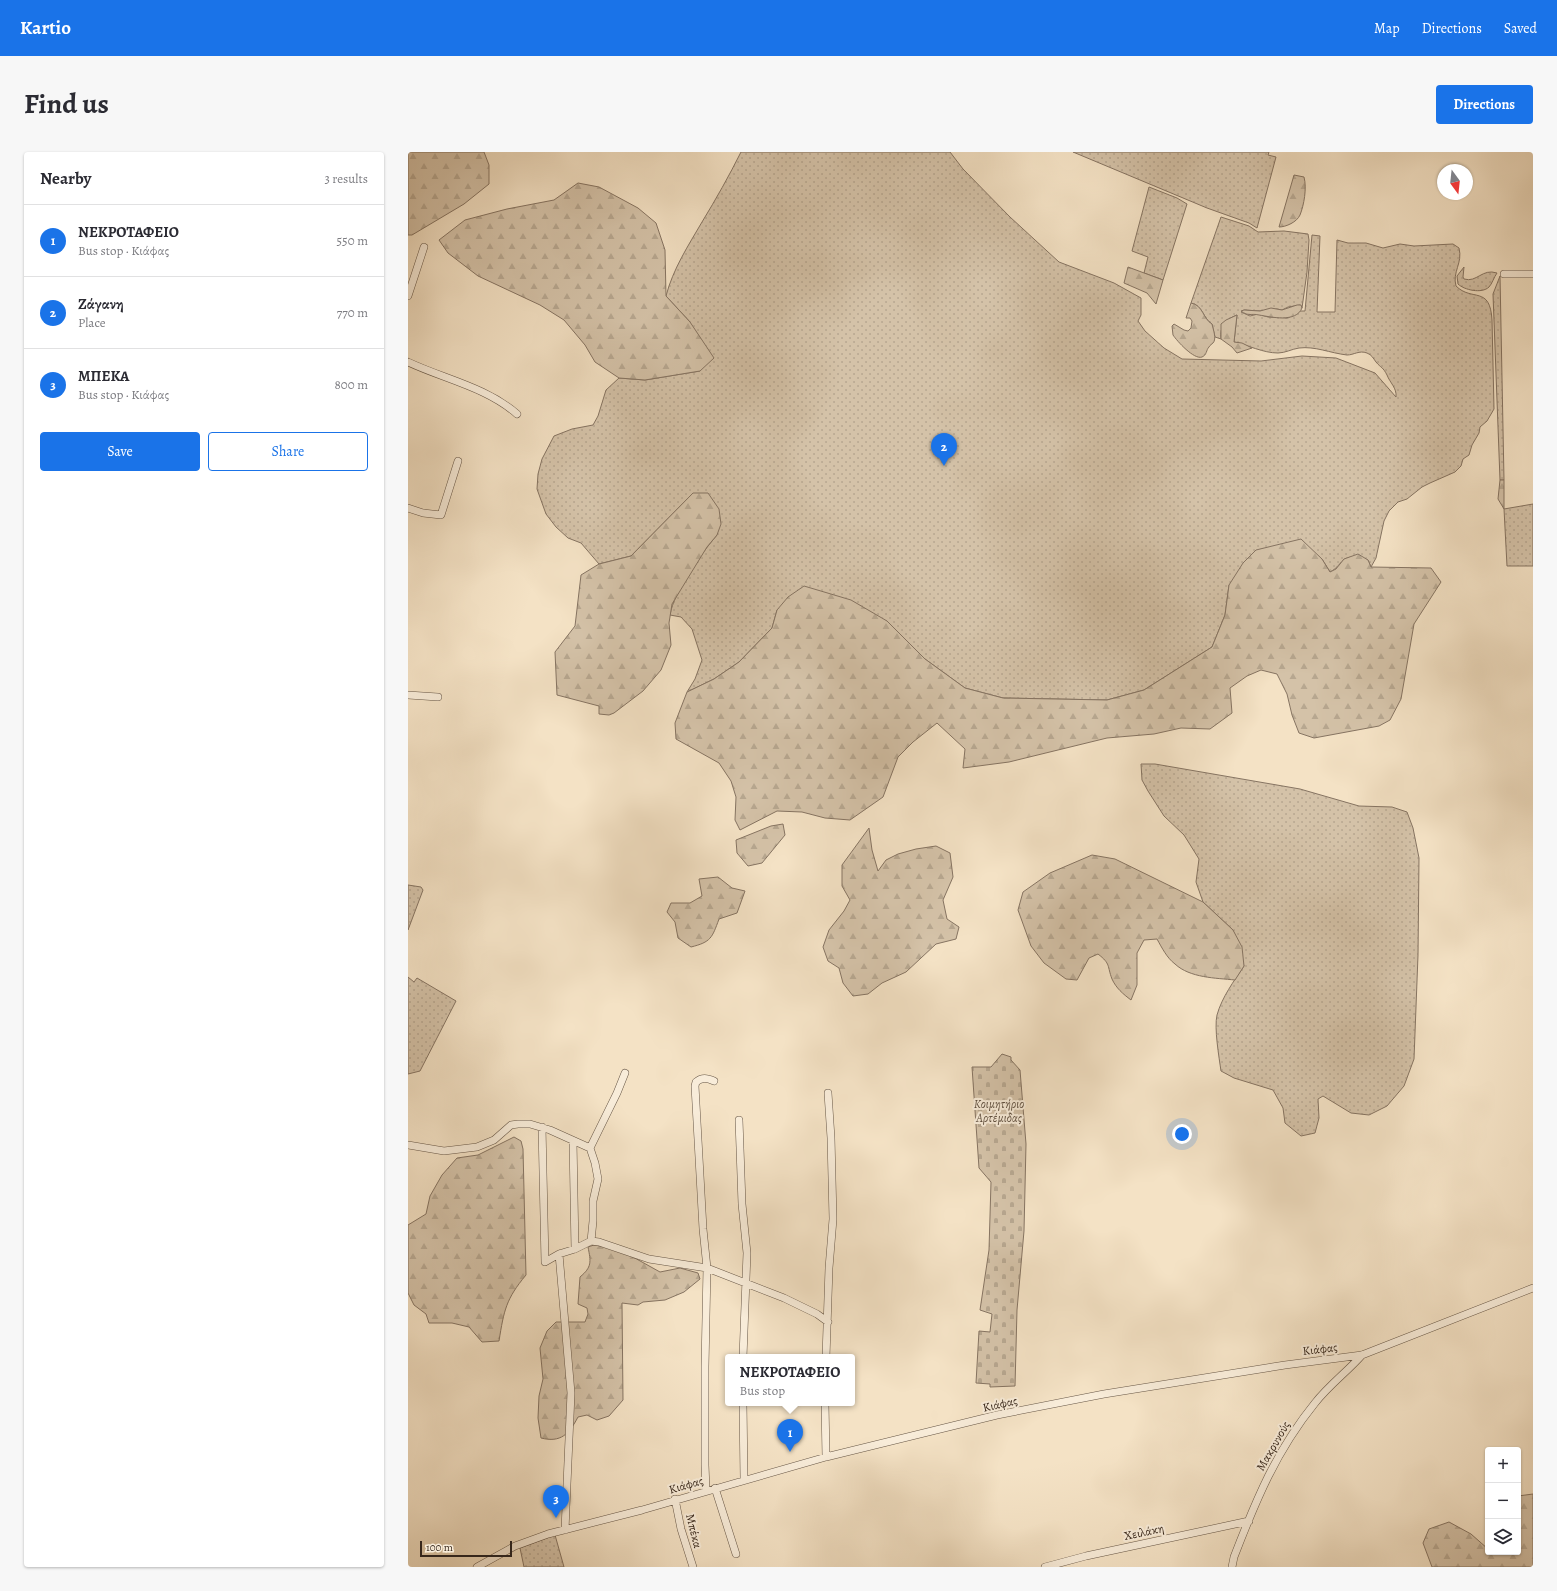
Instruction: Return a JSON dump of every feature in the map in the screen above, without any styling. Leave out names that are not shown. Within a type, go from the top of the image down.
[{"type":"street","points":[[408,296],[424,247]]},
{"type":"street","points":[[1504,274],[1533,274]]},
{"type":"street","points":[[408,362],[440,376],[478,389],[517,414]]},
{"type":"street","points":[[408,508],[423,513],[441,515],[458,461]]},
{"type":"street","points":[[408,695],[438,697]]},
{"type":"street","points":[[590,1241],[593,1221],[592,1201],[598,1179],[590,1148],[617,1093],[625,1073]]},
{"type":"street","points":[[706,1490],[705,1351],[707,1268],[703,1229],[695,1086],[696,1082],[700,1079],[709,1079],[714,1081]]},
{"type":"street","points":[[826,1354],[829,1268],[833,1220],[828,1093]]},
{"type":"street","points":[[739,1120],[742,1204],[747,1253],[743,1354]]},
{"type":"street","points":[[408,1145],[444,1151],[462,1150],[494,1140],[511,1125],[530,1124],[550,1130],[590,1148]]},
{"type":"street","points":[[542,1127],[545,1262],[559,1254],[575,1249],[590,1241],[599,1242],[649,1260],[707,1268],[746,1282],[817,1314],[828,1322]]},
{"type":"street","points":[[573,1141],[575,1249]]},
{"type":"street","points":[[559,1254],[572,1393],[565,1530]]},
{"type":"street","name":"Κιάφας","points":[[477,1567],[515,1546],[565,1530],[642,1510],[744,1479],[826,1457],[996,1416],[1069,1400],[1285,1365],[1362,1355],[1533,1288]]},
{"type":"street","name":"Μακρυνούς","points":[[1232,1567],[1234,1557],[1260,1493],[1283,1447],[1298,1424],[1319,1398],[1362,1355]]},
{"type":"street","points":[[743,1406],[744,1479]]},
{"type":"street","points":[[825,1406],[826,1457]]},
{"type":"street","points":[[715,1488],[736,1554]]},
{"type":"street","name":"Μπέκα","points":[[675,1499],[683,1536],[693,1567]]},
{"type":"street","name":"Χειλάκη","points":[[1045,1567],[1086,1556],[1249,1521]]},
{"type":"green space","points":[[408,152],[484,152],[489,165],[489,184],[464,204],[412,235],[408,235]]},
{"type":"green space","points":[[741,152],[950,152],[963,169],[1010,217],[1059,262],[1114,283],[1141,298],[1141,315],[1138,321],[1145,331],[1164,348],[1182,359],[1261,361],[1302,356],[1336,358],[1375,373],[1396,397],[1394,388],[1384,370],[1367,353],[1361,352],[1347,355],[1305,348],[1278,353],[1261,350],[1234,342],[1237,315],[1227,321],[1222,327],[1221,339],[1215,337],[1212,324],[1198,306],[1191,303],[1221,217],[1249,226],[1258,232],[1284,231],[1308,234],[1307,272],[1302,308],[1300,305],[1288,307],[1282,310],[1244,310],[1241,312],[1250,316],[1258,314],[1268,317],[1288,318],[1300,311],[1305,311],[1312,235],[1320,236],[1317,312],[1335,312],[1337,240],[1348,243],[1366,243],[1383,248],[1400,244],[1414,246],[1453,244],[1459,248],[1460,253],[1455,276],[1456,286],[1462,291],[1484,298],[1488,302],[1491,309],[1494,409],[1487,421],[1480,427],[1479,433],[1472,445],[1469,455],[1463,459],[1461,466],[1455,472],[1422,487],[1407,499],[1398,502],[1389,511],[1384,521],[1376,558],[1371,567],[1368,560],[1350,557],[1343,560],[1330,572],[1322,559],[1229,585],[1225,615],[1212,647],[1144,690],[1107,700],[1003,698],[965,688],[925,659],[887,621],[777,610],[772,628],[739,662],[714,679],[687,692],[695,679],[702,660],[692,629],[681,617],[670,615],[682,584],[703,552],[717,535],[693,493],[631,556],[599,564],[581,543],[568,538],[556,527],[546,514],[537,489],[538,474],[542,459],[554,436],[572,429],[593,425],[598,416],[606,390],[619,378],[645,380],[700,371],[690,322],[666,296],[681,258]]},
{"type":"green space","points":[[1073,152],[1269,152],[1268,155],[1276,157],[1257,228],[1249,223],[1207,208]]},
{"type":"green space","points":[[1294,175],[1304,177],[1305,181],[1304,201],[1300,215],[1294,222],[1279,227]]},
{"type":"green space","points":[[578,183],[599,187],[638,208],[656,223],[665,250],[666,296],[690,322],[714,358],[700,371],[645,380],[619,378],[595,362],[585,345],[564,320],[540,305],[478,276],[448,253],[439,240],[465,220],[507,209],[554,200]]},
{"type":"green space","points":[[1149,187],[1177,198],[1187,204],[1163,280],[1144,273],[1148,257],[1132,251]]},
{"type":"green space","points":[[1128,267],[1163,280],[1156,304],[1147,293],[1124,283]]},
{"type":"green space","points":[[1464,267],[1463,277],[1464,279],[1469,280],[1487,272],[1497,273],[1489,287],[1478,291],[1464,288],[1458,284],[1457,276]]},
{"type":"green space","points":[[1500,276],[1504,480],[1500,480],[1493,294]]},
{"type":"green space","points":[[1191,303],[1195,304],[1201,309],[1209,322],[1212,324],[1215,339],[1205,355],[1202,357],[1195,356],[1190,353],[1173,335],[1172,326],[1174,324],[1188,331],[1191,328],[1192,321],[1190,318],[1186,318]]},
{"type":"green space","points":[[1301,305],[1302,308],[1299,313],[1294,316],[1283,318],[1248,314],[1241,311],[1260,311],[1271,308],[1282,310]]},
{"type":"green space","points":[[1237,315],[1234,342],[1242,343],[1252,348],[1237,353],[1232,347],[1221,339],[1221,324]]},
{"type":"green space","points":[[1500,480],[1504,480],[1504,509],[1498,499]]},
{"type":"green space","points":[[693,493],[708,493],[719,509],[721,524],[717,535],[707,547],[672,604],[669,623],[671,645],[661,670],[643,691],[614,713],[609,715],[599,714],[599,706],[557,695],[555,652],[575,626],[581,575],[599,564],[631,556]]},
{"type":"green space","points":[[1533,504],[1533,566],[1507,566],[1504,509]]},
{"type":"green space","points":[[1301,539],[1322,559],[1330,572],[1336,569],[1344,559],[1358,554],[1368,560],[1371,567],[1431,568],[1441,582],[1414,624],[1401,699],[1390,720],[1379,726],[1314,738],[1299,733],[1292,715],[1287,694],[1277,674],[1261,670],[1247,676],[1230,688],[1232,713],[1210,729],[1181,728],[1154,734],[1107,738],[1009,762],[963,768],[965,749],[937,723],[913,742],[898,757],[883,797],[850,820],[825,818],[802,812],[777,811],[740,830],[735,820],[736,797],[731,781],[719,763],[676,739],[675,723],[687,692],[714,679],[739,662],[772,628],[777,610],[788,597],[804,586],[851,600],[887,621],[925,659],[965,688],[1003,698],[1107,700],[1144,690],[1212,647],[1225,615],[1229,585],[1243,563],[1256,550]]},
{"type":"green space","points":[[1141,764],[1155,764],[1300,789],[1359,806],[1392,807],[1407,812],[1413,828],[1419,858],[1418,955],[1414,1059],[1404,1086],[1387,1106],[1369,1115],[1351,1113],[1323,1096],[1318,1099],[1319,1118],[1315,1133],[1301,1136],[1285,1123],[1283,1108],[1273,1090],[1234,1078],[1221,1071],[1216,1035],[1217,1015],[1232,983],[1244,966],[1233,930],[1203,902],[1196,882],[1199,859],[1184,835],[1164,816],[1148,791],[1142,780]]},
{"type":"green space","points":[[783,824],[785,835],[762,863],[748,866],[737,853],[736,840],[771,826]]},
{"type":"green space","points":[[869,828],[872,850],[878,871],[886,860],[898,854],[916,849],[936,846],[950,853],[953,877],[943,900],[947,919],[959,927],[956,939],[936,944],[906,972],[882,983],[868,994],[853,996],[843,983],[839,968],[828,961],[823,947],[829,930],[844,911],[850,900],[842,886],[842,865]]},
{"type":"green space","points":[[1092,855],[1115,859],[1203,902],[1233,930],[1242,947],[1244,966],[1235,980],[1196,975],[1181,969],[1165,953],[1157,939],[1144,940],[1137,953],[1137,985],[1131,1000],[1116,985],[1112,979],[1107,963],[1098,954],[1089,958],[1077,980],[1066,979],[1044,963],[1031,946],[1018,910],[1023,892],[1050,873]]},
{"type":"green space","points":[[718,877],[732,888],[745,891],[737,913],[719,919],[712,935],[707,941],[691,947],[678,938],[675,922],[667,912],[671,903],[690,903],[702,896],[699,879]]},
{"type":"green space","points":[[408,885],[421,887],[423,890],[408,930]]},
{"type":"green space","points":[[408,977],[414,982],[417,978],[456,1001],[420,1071],[408,1074]]},
{"type":"green space","name":"Κοιμητήριο Αρτέμιδας","points":[[1002,1054],[1011,1057],[1011,1060],[1020,1070],[1026,1144],[1024,1231],[1017,1310],[1015,1386],[990,1387],[990,1384],[976,1383],[979,1331],[990,1332],[992,1314],[980,1310],[989,1250],[991,1182],[979,1168],[972,1067],[991,1067]]},
{"type":"green space","points":[[514,1137],[521,1141],[523,1149],[526,1275],[519,1283],[507,1305],[499,1341],[482,1342],[469,1327],[452,1323],[429,1323],[426,1314],[414,1305],[408,1293],[408,1225],[426,1214],[430,1196],[442,1175],[457,1158],[478,1155]]},
{"type":"green space","points":[[594,1245],[609,1247],[633,1257],[660,1272],[680,1268],[698,1273],[700,1279],[684,1292],[665,1300],[643,1302],[638,1305],[622,1303],[623,1400],[609,1416],[597,1420],[587,1415],[578,1417],[564,1436],[554,1439],[541,1438],[538,1418],[539,1396],[543,1379],[540,1348],[547,1331],[556,1322],[585,1322],[588,1314],[587,1308],[578,1304],[580,1277],[587,1270],[590,1264],[588,1247]]},
{"type":"green space","points":[[1533,1494],[1533,1567],[1432,1567],[1423,1543],[1429,1529],[1449,1522],[1471,1534],[1485,1546],[1485,1555],[1521,1555],[1521,1496]]},
{"type":"green space","points":[[555,1535],[564,1567],[524,1567],[520,1548]]},
{"type":"place","name":"Ζάγανη","points":[[944,466]]},
{"type":"place","name":"ΝΕΚΡΟΤΑΦΕΙΟ","points":[[790,1452]]},
{"type":"place","name":"ΜΠΕΚΑ","points":[[556,1518]]}]
